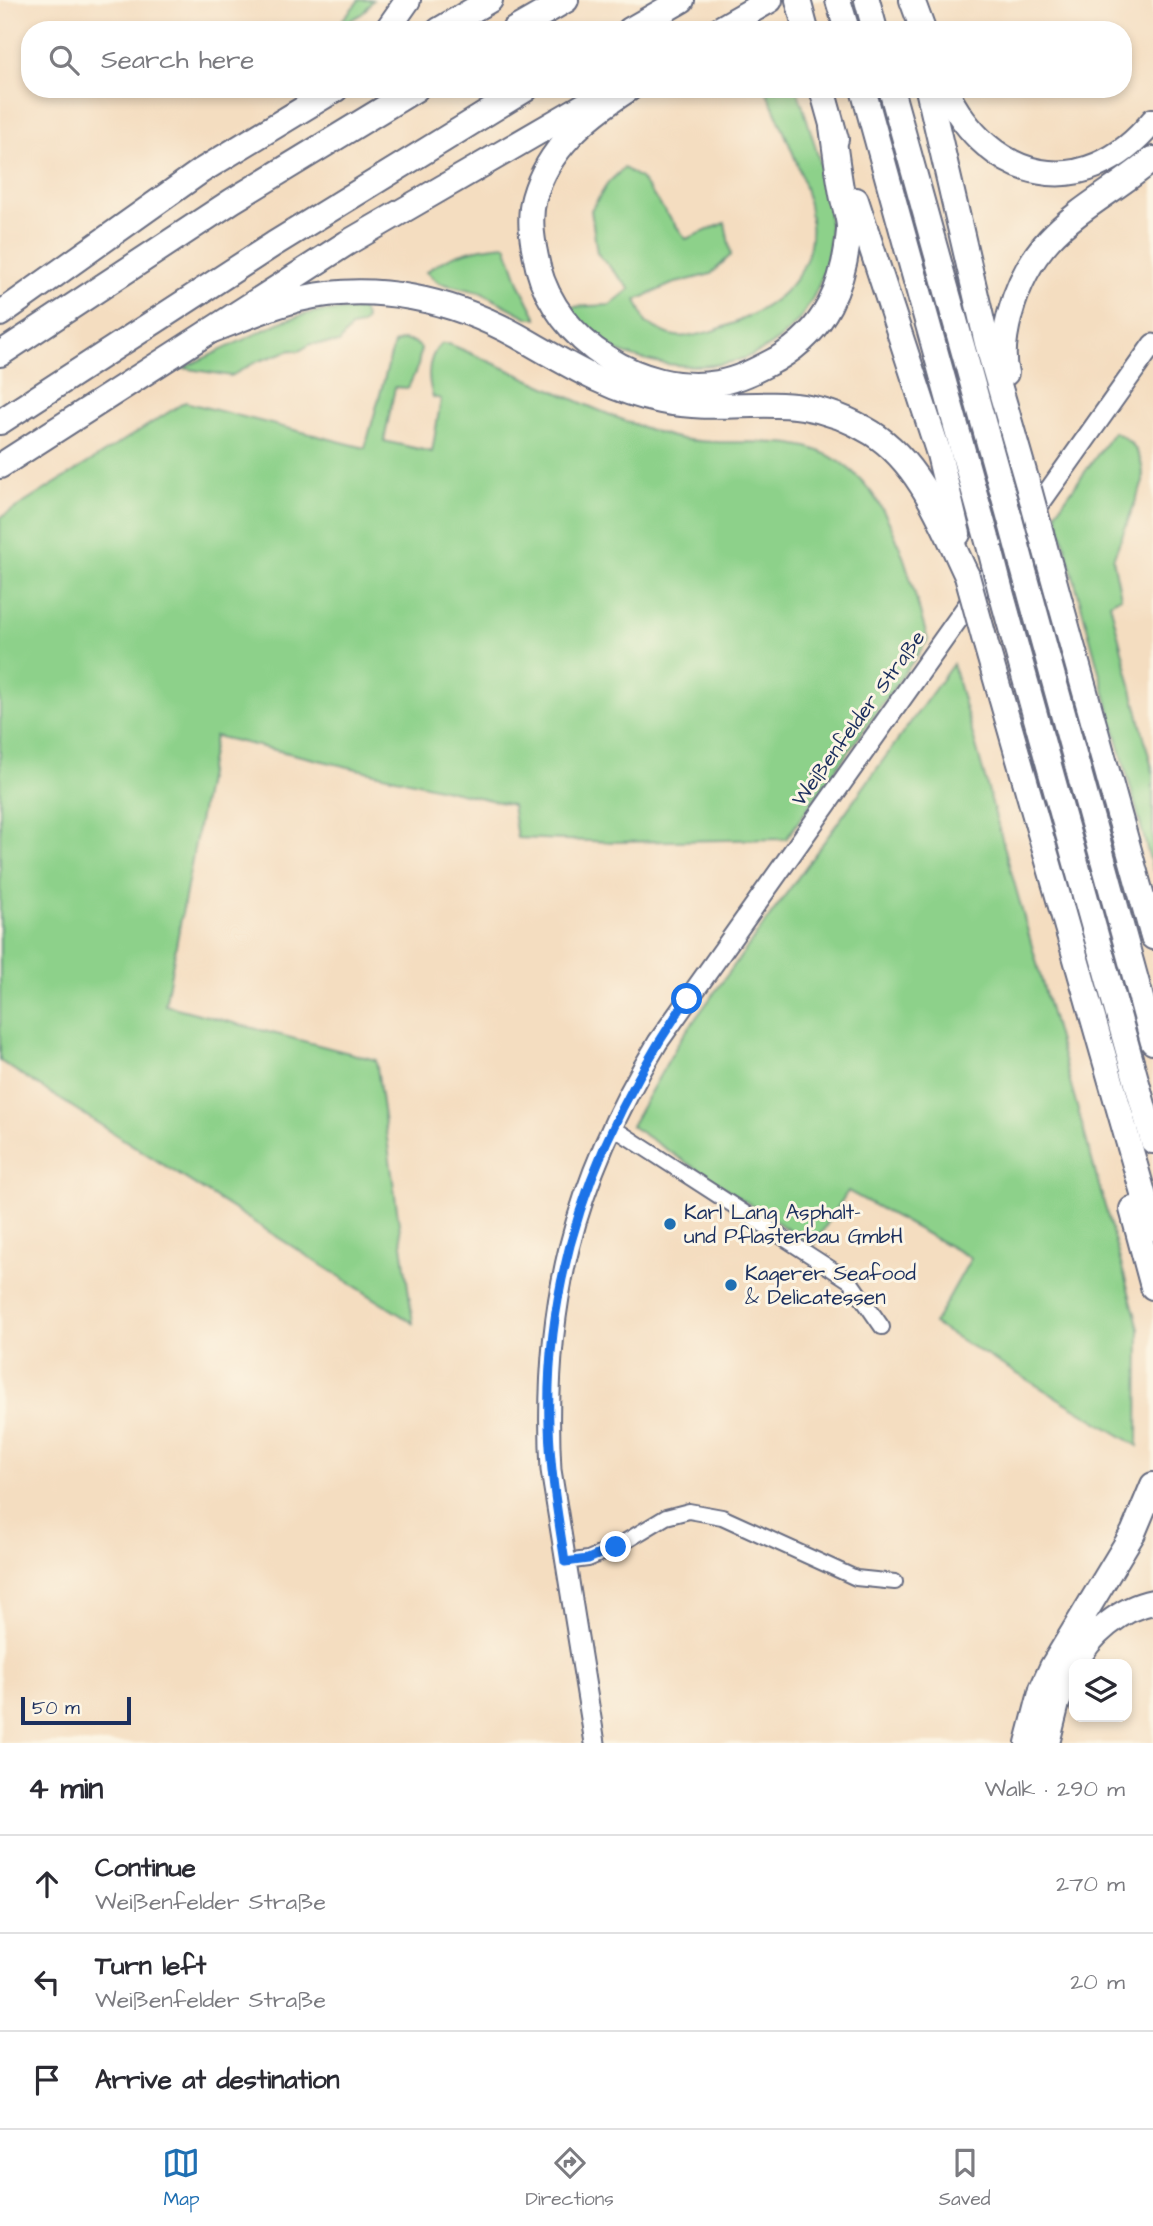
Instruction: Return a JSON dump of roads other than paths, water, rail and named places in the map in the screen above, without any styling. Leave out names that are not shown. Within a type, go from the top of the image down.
[{"type":"highway","points":[[393,21],[408,0]]},
{"type":"highway","points":[[454,21],[490,0]]},
{"type":"highway","points":[[530,21],[566,0]]},
{"type":"highway","points":[[646,21],[682,0]]},
{"type":"highway","points":[[734,21],[770,0]]},
{"type":"highway","points":[[838,0],[844,21]]},
{"type":"highway","points":[[867,0],[873,21]]},
{"type":"highway","points":[[909,0],[912,21]]},
{"type":"highway","points":[[909,0],[919,21]]},
{"type":"highway","points":[[294,113],[312,98]]},
{"type":"highway","points":[[0,314],[137,214],[320,98]]},
{"type":"highway","points":[[0,354],[232,201],[401,98]]},
{"type":"highway","points":[[0,422],[274,244],[511,98]]},
{"type":"highway","points":[[0,466],[347,243],[597,98]]},
{"type":"highway","points":[[615,98],[594,112],[549,162],[533,200],[532,241],[542,284],[560,318],[580,340],[600,354],[636,371],[680,382],[717,383],[749,374],[786,354],[813,330],[830,309],[844,264],[849,228],[832,126]]},
{"type":"highway","points":[[824,98],[939,454],[967,576],[1153,1228]]},
{"type":"highway","points":[[865,98],[1153,1141]]},
{"type":"highway","points":[[893,98],[1153,1042]]},
{"type":"highway","points":[[930,98],[987,343],[1153,937]]},
{"type":"highway","points":[[950,98],[973,135],[999,157],[1032,171],[1055,174],[1099,164],[1138,139],[1153,121]]},
{"type":"highway","points":[[1015,439],[1015,411],[1004,366],[1005,340],[1014,298],[1024,276],[1049,239],[1067,221],[1153,159]]},
{"type":"highway","points":[[210,331],[296,300],[328,295],[392,293],[444,304],[500,326],[621,391],[694,405],[770,402],[824,411],[847,419],[895,451],[926,491],[967,576]]},
{"type":"highway","points":[[1115,1096],[1111,1135],[1153,1287]]},
{"type":"highway","points":[[1028,1743],[1047,1678],[1072,1630],[1128,1543],[1153,1485]]},
{"type":"highway","points":[[1080,1659],[1109,1623],[1128,1610],[1153,1602]]},
{"type":"highway","points":[[1047,1743],[1057,1703],[1069,1678]]},
{"type":"street","name":"Weißenfelder Straße","points":[[595,1743],[551,1470],[550,1361],[562,1269],[573,1223],[612,1127],[657,1042],[1153,344]]},
{"type":"street","points":[[612,1127],[850,1281],[882,1327]]},
{"type":"street","points":[[565,1562],[588,1559],[616,1547],[666,1517],[689,1511],[722,1517],[856,1578],[895,1583]]},
{"type":"place","name":"Karl Lang Asphalt- und Pflasterbau GmbH","points":[[670,1224]]},
{"type":"place","name":"Kagerer Seafood & Delicatessen","points":[[731,1285]]}]
